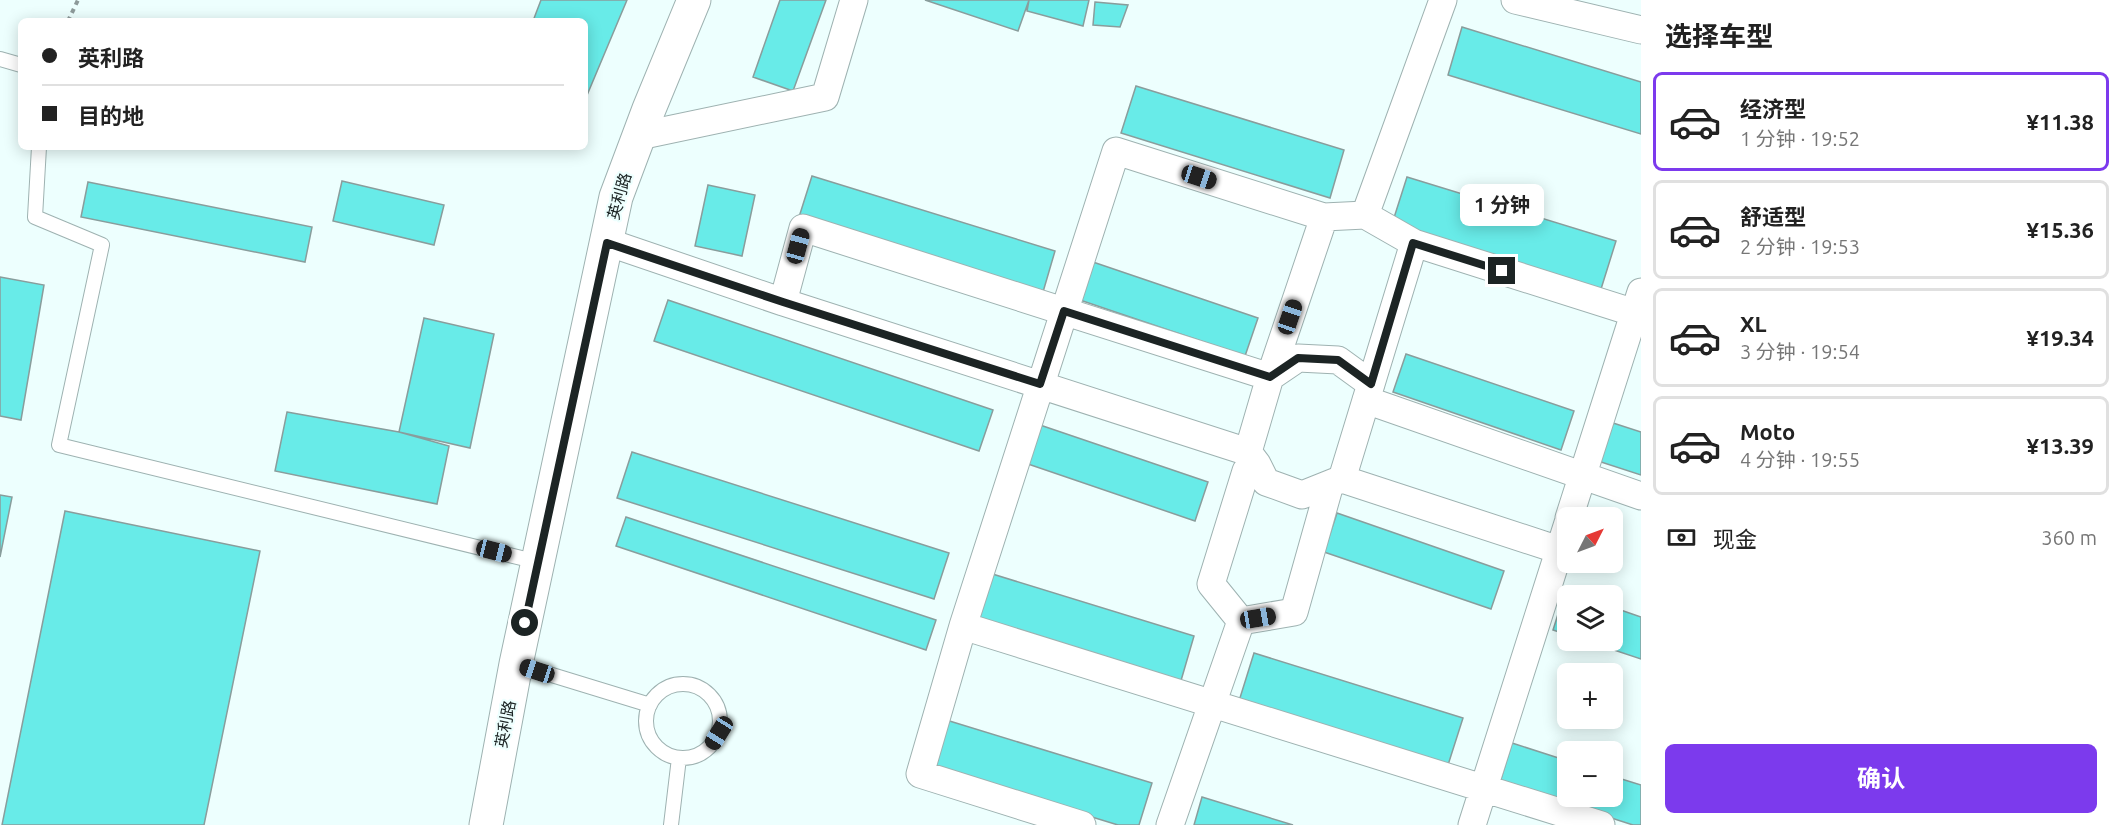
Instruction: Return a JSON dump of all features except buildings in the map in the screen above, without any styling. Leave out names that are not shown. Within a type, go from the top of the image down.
[{"type":"street","name":"英利路","points":[[486,825],[516,664],[616,197],[694,0]]},
{"type":"street","points":[[639,136],[825,97],[854,0]]},
{"type":"street","points":[[1365,215],[1443,0]]},
{"type":"street","points":[[1515,0],[1641,30]]},
{"type":"street","points":[[1082,825],[920,774],[963,626],[1116,151],[1324,217],[1365,215],[1413,243],[1639,306],[1572,507]]},
{"type":"street","points":[[1241,621],[1210,584],[1252,458],[1270,377],[1324,217]]},
{"type":"street","points":[[783,302],[803,228],[1270,377]]},
{"type":"street","points":[[607,243],[1040,384],[1252,458],[1266,482],[1302,495],[1336,481],[1557,549]]},
{"type":"street","points":[[1241,621],[1294,612],[1336,481],[1368,392],[1413,243]]},
{"type":"street","points":[[1270,377],[1298,358],[1338,360],[1368,392],[1582,476],[1641,496]]},
{"type":"street","points":[[1472,825],[1557,556]]},
{"type":"street","points":[[1170,825],[1241,621]]},
{"type":"street","points":[[963,626],[1601,825]]},
{"type":"lane","points":[[0,60],[18,64]]},
{"type":"lane","points":[[39,150],[35,217],[102,244],[58,446],[538,562]]},
{"type":"lane","points":[[516,664],[650,705]]},
{"type":"lane","points":[[689,684],[704,690],[715,702],[721,717],[719,733],[710,747],[696,756],[679,758],[663,752],[651,739],[646,722],[650,705],[659,693],[673,685],[689,684]]},
{"type":"lane","points":[[671,825],[679,758]]},
{"type":"path","points":[[69,18],[78,0]]},
{"type":"route","points":[[525,623],[607,243],[1040,384],[1064,311],[1270,377],[1298,358],[1338,360],[1371,384],[1413,243],[1502,271]]}]
